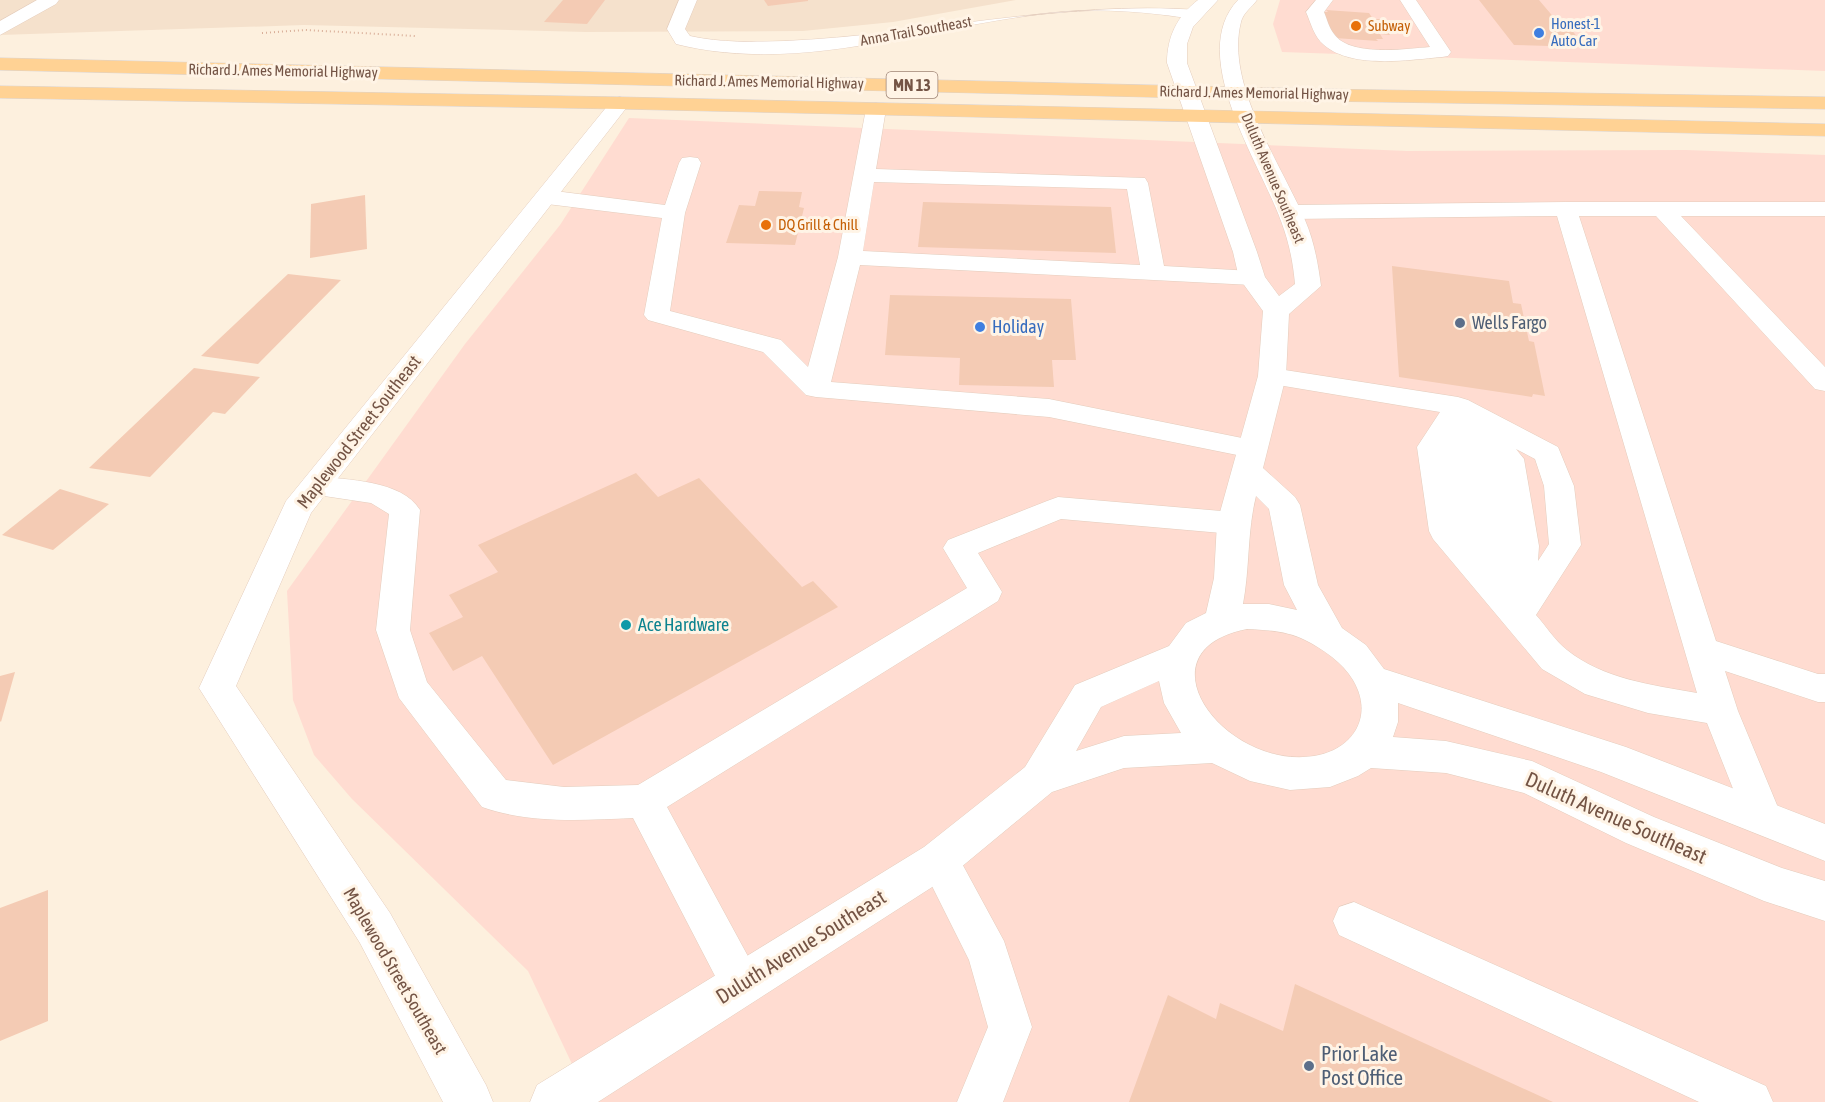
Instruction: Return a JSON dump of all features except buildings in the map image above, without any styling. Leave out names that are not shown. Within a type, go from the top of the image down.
[{"type":"main road","name":"Richard J. Ames Memorial Highway","points":[[0,64],[1187,92],[1825,103]]},
{"type":"main road","name":"Richard J. Ames Memorial Highway","points":[[0,92],[620,103],[1825,130]]},
{"type":"street","points":[[0,29],[50,0]]},
{"type":"street","name":"Anna Trail Southeast","points":[[688,0],[676,29],[683,40],[703,46],[727,48],[846,42],[1063,6],[1201,7]]},
{"type":"street","name":"Duluth Avenue Southeast","points":[[1248,0],[1238,11],[1230,30],[1230,64],[1247,118],[1290,212],[1306,258],[1308,286],[1276,311]]},
{"type":"street","points":[[1201,7],[1180,31],[1176,47],[1177,63],[1252,278],[1276,311],[1272,376],[1233,523],[1231,578],[1222,621]]},
{"type":"street","name":"Maplewood Street Southeast","points":[[469,1102],[375,928],[217,688],[297,509],[620,103]]},
{"type":"street","points":[[1250,459],[1284,505],[1301,585],[1329,636]]},
{"type":"street","points":[[1247,616],[1275,617],[1302,624],[1329,636],[1354,655],[1371,679],[1380,704],[1378,728],[1366,751],[1344,766],[1314,774],[1280,774],[1247,764],[1216,747],[1195,726],[1181,702],[1177,678],[1181,656],[1191,641],[1204,629],[1222,621],[1247,616]]},
{"type":"street","name":"Duluth Avenue Southeast","points":[[555,1102],[939,860],[1039,779],[1088,696],[1181,656]]},
{"type":"street","points":[[1371,679],[1612,759],[1825,843]]},
{"type":"street","name":"Duluth Avenue Southeast","points":[[1039,779],[1124,752],[1216,747]]},
{"type":"street","name":"Duluth Avenue Southeast","points":[[1366,751],[1446,757],[1532,778],[1640,830],[1779,887],[1825,901]]},
{"type":"lane","points":[[1325,0],[1315,12],[1329,40],[1336,45],[1366,54],[1442,52],[1407,0]]},
{"type":"lane","points":[[816,389],[850,257],[876,109]]},
{"type":"lane","points":[[690,163],[674,213],[657,315],[772,346],[816,389],[1049,408],[1250,459]]},
{"type":"lane","points":[[865,175],[1137,183],[1153,272]]},
{"type":"lane","points":[[547,197],[674,213]]},
{"type":"lane","points":[[1566,209],[1720,711],[1763,818]]},
{"type":"lane","points":[[1662,209],[1825,383]]},
{"type":"lane","points":[[1290,212],[1825,209]]},
{"type":"lane","points":[[850,257],[1252,278]]},
{"type":"lane","points":[[1272,376],[1458,406],[1548,454],[1559,486],[1565,545],[1518,616]]},
{"type":"lane","points":[[1458,406],[1431,447],[1444,531],[1554,659],[1598,684],[1648,699],[1720,711]]},
{"type":"lane","points":[[1458,406],[1485,455],[1490,496],[1518,616]]},
{"type":"lane","points":[[315,486],[378,494],[405,510],[393,630],[411,688],[495,795],[564,804],[644,801],[986,592],[959,548],[1058,508],[1233,523]]},
{"type":"lane","points":[[1701,650],[1818,688],[1825,688]]},
{"type":"lane","points":[[644,801],[742,984]]},
{"type":"lane","points":[[939,860],[989,955],[1010,1027],[981,1102]]},
{"type":"lane","points":[[1354,921],[1750,1102]]},
{"type":"shaded area","points":[[0,0],[1016,0],[893,22],[803,31],[586,32],[304,25],[0,35]]},
{"type":"shaded area","points":[[1280,0],[1825,0],[1825,71],[1282,52],[1273,24]]},
{"type":"shaded area","points":[[629,118],[1407,151],[1686,150],[1825,155],[1825,1102],[590,1102],[528,971],[352,799],[314,755],[293,700],[287,591],[465,344],[560,225]]},
{"type":"place","name":"Subway","points":[[1356,26]]},
{"type":"place","name":"Honest-1 Auto Car","points":[[1539,33]]},
{"type":"place","name":"DQ Grill & Chill","points":[[766,225]]},
{"type":"place","name":"Wells Fargo","points":[[1460,323]]},
{"type":"place","name":"Holiday","points":[[980,327]]},
{"type":"place","name":"Ace Hardware","points":[[626,625]]},
{"type":"place","name":"Prior Lake Post Office","points":[[1309,1066]]}]
